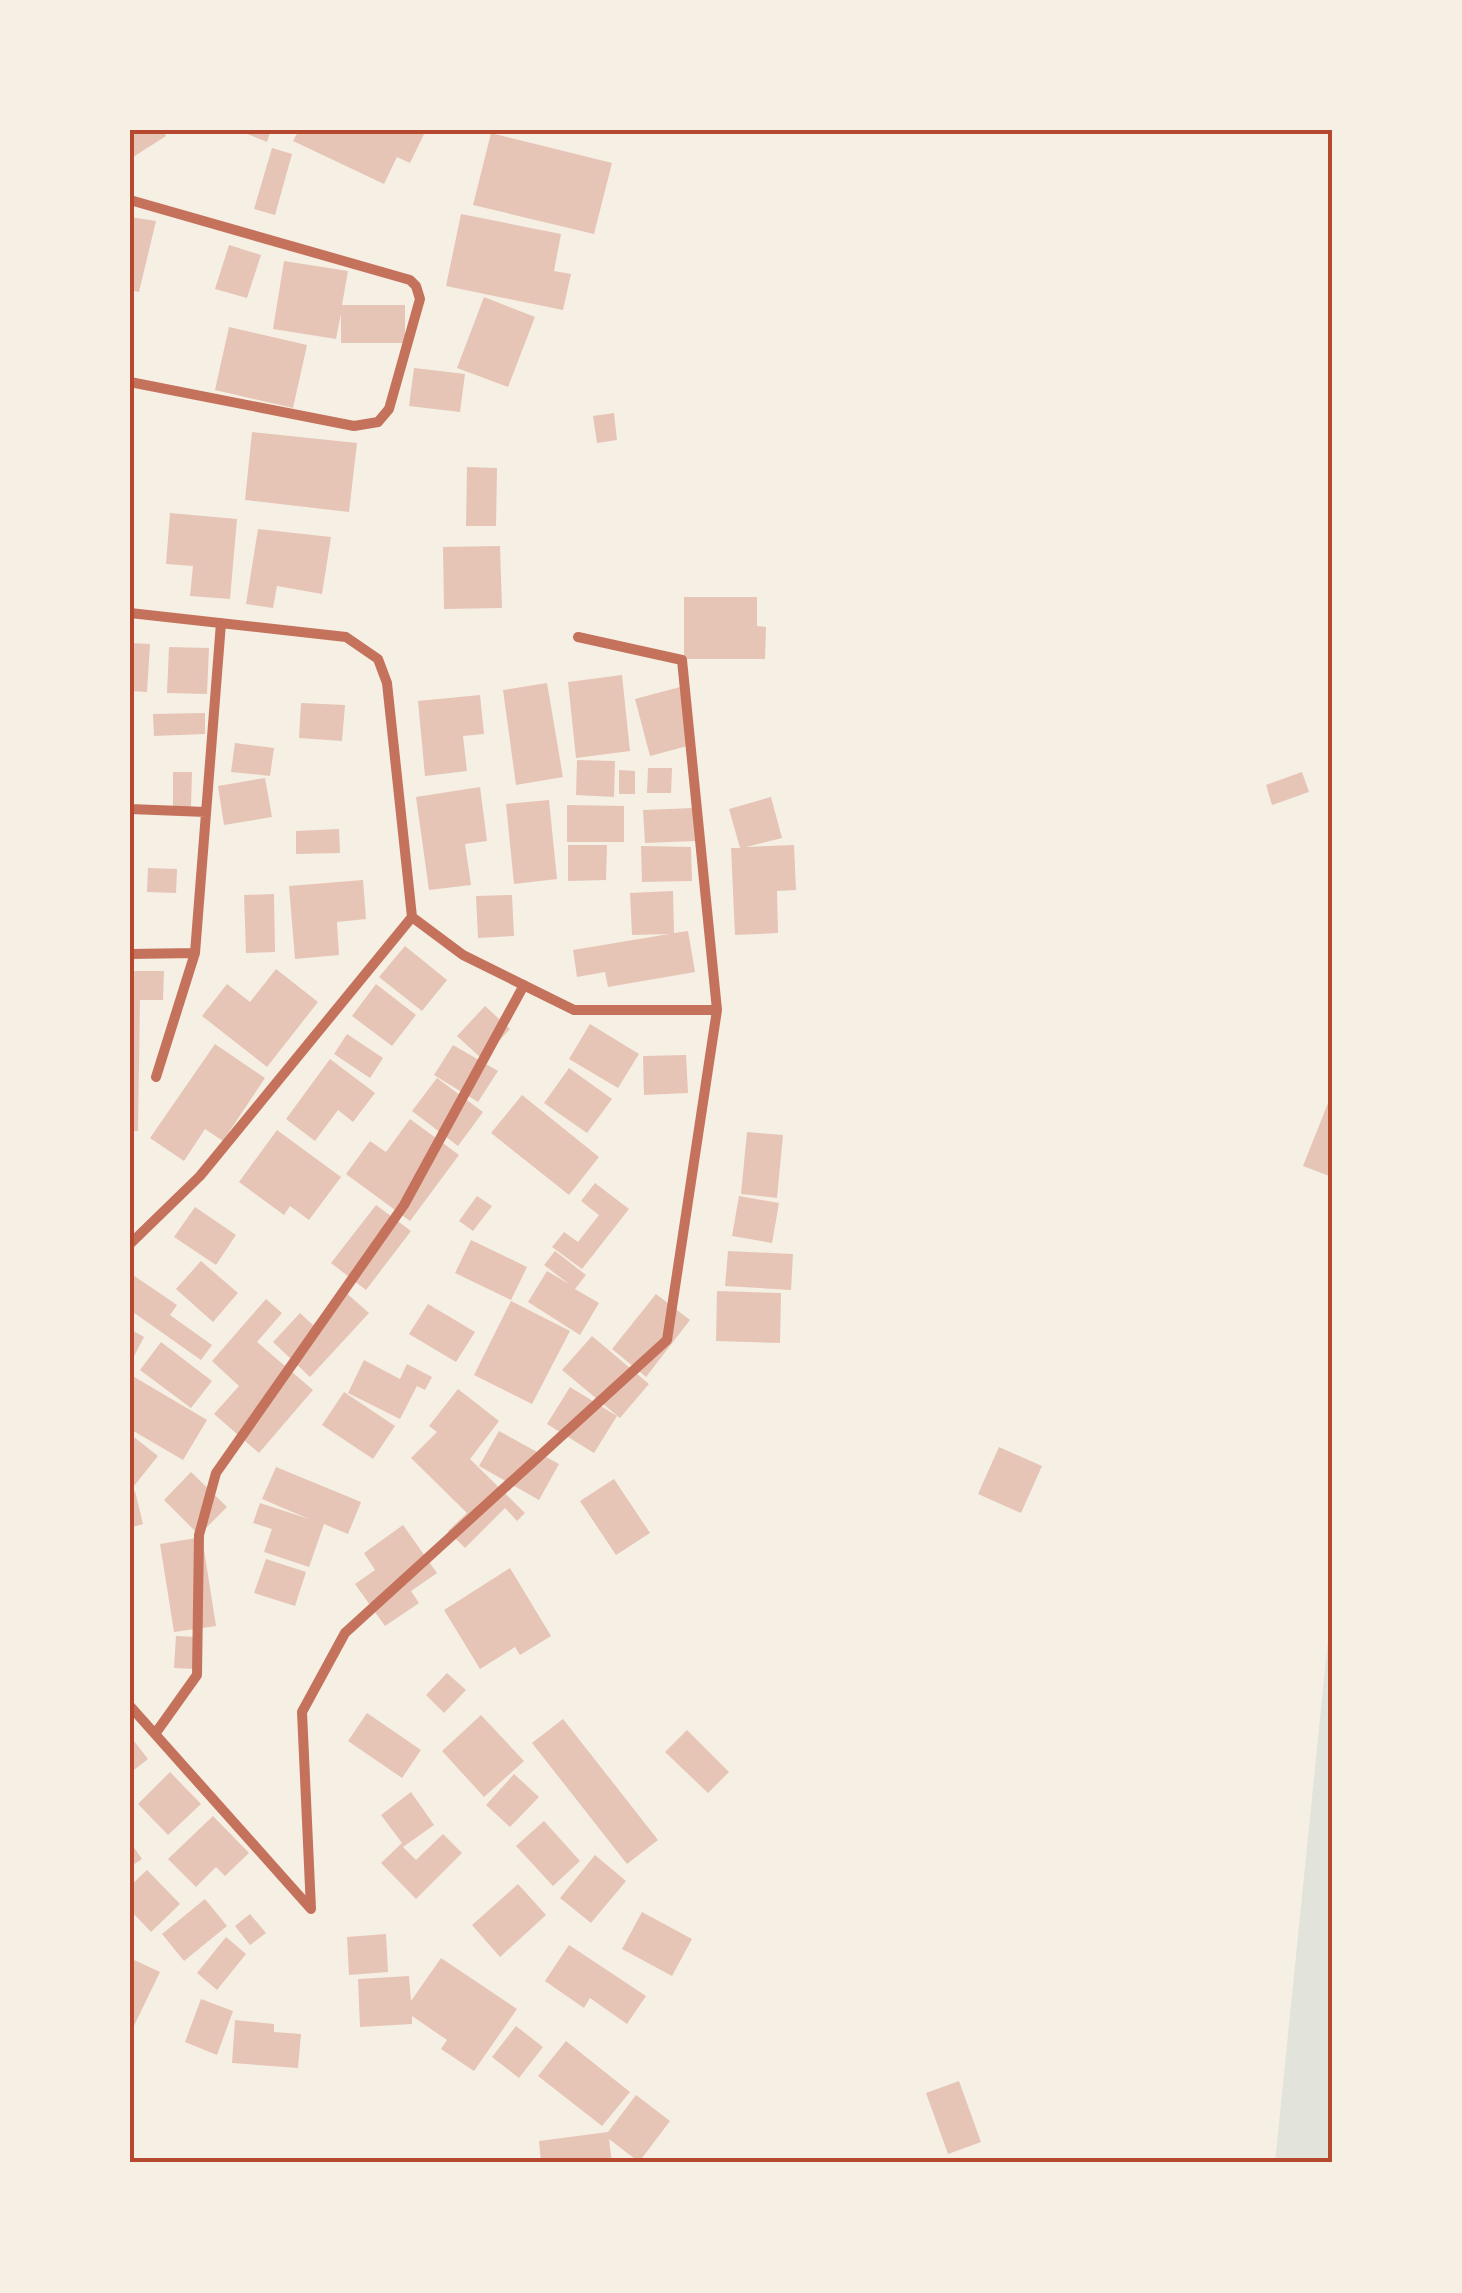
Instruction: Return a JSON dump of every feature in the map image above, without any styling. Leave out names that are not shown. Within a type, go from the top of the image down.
[{"type":"street","points":[[130,200],[410,280],[420,300],[390,410],[378,422],[354,426],[130,382]]},
{"type":"street","points":[[130,613],[346,637],[378,659],[387,683],[412,916],[200,1176],[130,1244]]},
{"type":"street","points":[[156,1077],[195,953],[221,623]]},
{"type":"street","points":[[130,1706],[311,1909],[302,1712],[345,1632],[667,1340],[717,1010],[682,660],[578,637]]},
{"type":"street","points":[[130,808],[206,812]]},
{"type":"street","points":[[412,916],[463,955],[574,1010],[717,1010]]},
{"type":"street","points":[[130,954],[195,953]]},
{"type":"street","points":[[156,1734],[198,1675],[198,1535],[216,1473],[404,1205],[524,985]]},
{"type":"shaded area","points":[[1332,1600],[1332,2163],[1275,2163]]},
{"type":"building","points":[[130,130],[163,130],[166,136],[130,159]]},
{"type":"building","points":[[237,130],[271,130],[267,142]]},
{"type":"building","points":[[299,130],[426,130],[410,163],[397,157],[384,184],[293,141]]},
{"type":"building","points":[[491,133],[612,163],[594,234],[473,205]]},
{"type":"building","points":[[272,148],[292,154],[275,215],[254,209]]},
{"type":"building","points":[[461,214],[561,234],[554,271],[571,274],[563,310],[446,286]]},
{"type":"building","points":[[130,217],[156,221],[139,292],[130,290]]},
{"type":"building","points":[[229,245],[261,255],[247,298],[215,289]]},
{"type":"building","points":[[284,261],[348,271],[342,305],[405,305],[405,343],[341,343],[341,314],[336,339],[273,329]]},
{"type":"building","points":[[484,297],[535,317],[508,387],[457,368]]},
{"type":"building","points":[[229,327],[307,345],[293,408],[215,390]]},
{"type":"building","points":[[414,368],[465,374],[460,412],[409,406]]},
{"type":"building","points":[[614,413],[617,440],[597,443],[593,416]]},
{"type":"building","points":[[252,432],[357,443],[349,512],[245,500]]},
{"type":"building","points":[[467,467],[497,468],[496,526],[466,526]]},
{"type":"building","points":[[170,513],[237,519],[230,599],[190,596],[193,566],[166,564]]},
{"type":"building","points":[[258,529],[331,537],[322,594],[277,586],[273,608],[246,604]]},
{"type":"building","points":[[500,546],[502,608],[444,609],[443,547]]},
{"type":"building","points":[[684,597],[757,597],[757,626],[766,627],[765,659],[684,659]]},
{"type":"building","points":[[130,643],[150,644],[147,692],[130,691]]},
{"type":"building","points":[[169,647],[209,648],[207,694],[167,693]]},
{"type":"building","points":[[622,675],[630,751],[576,758],[568,682]]},
{"type":"building","points":[[547,683],[563,777],[516,785],[503,690]]},
{"type":"building","points":[[680,687],[695,744],[650,756],[635,699]]},
{"type":"building","points":[[480,695],[484,734],[463,736],[467,771],[425,776],[418,701]]},
{"type":"building","points":[[301,703],[345,705],[342,741],[299,738]]},
{"type":"building","points":[[205,713],[205,734],[154,736],[153,714]]},
{"type":"building","points":[[235,743],[274,748],[270,776],[231,772]]},
{"type":"building","points":[[577,760],[615,761],[614,797],[576,795]]},
{"type":"building","points":[[648,768],[672,768],[671,793],[647,793]]},
{"type":"building","points":[[619,770],[635,771],[635,794],[619,794]]},
{"type":"building","points":[[173,772],[192,772],[191,807],[173,807]]},
{"type":"building","points":[[1302,772],[1309,792],[1272,805],[1266,785]]},
{"type":"building","points":[[265,778],[272,817],[224,825],[218,786]]},
{"type":"building","points":[[480,787],[487,841],[465,844],[471,885],[429,890],[416,797]]},
{"type":"building","points":[[771,797],[782,838],[746,847],[794,845],[796,890],[777,891],[778,933],[735,935],[731,848],[740,848],[729,809]]},
{"type":"building","points":[[549,800],[557,879],[514,884],[506,804]]},
{"type":"building","points":[[567,805],[624,806],[624,842],[567,842]]},
{"type":"building","points":[[693,808],[695,841],[645,843],[643,810]]},
{"type":"building","points":[[339,829],[340,853],[296,854],[296,831]]},
{"type":"building","points":[[568,845],[607,845],[606,880],[568,881]]},
{"type":"building","points":[[641,846],[691,847],[692,881],[642,882]]},
{"type":"building","points":[[148,868],[177,869],[176,893],[147,892]]},
{"type":"building","points":[[363,880],[366,919],[337,922],[339,955],[295,959],[289,886]]},
{"type":"building","points":[[673,891],[674,933],[688,931],[695,972],[608,987],[605,972],[577,977],[573,950],[669,934],[632,935],[630,893]]},
{"type":"building","points":[[274,894],[275,952],[246,953],[244,895]]},
{"type":"building","points":[[512,895],[514,936],[478,938],[476,896]]},
{"type":"building","points":[[405,946],[447,980],[422,1011],[379,977]]},
{"type":"building","points":[[276,969],[318,1002],[267,1067],[202,1016],[227,984],[250,1002]]},
{"type":"building","points":[[130,971],[164,971],[163,1000],[140,1000],[138,1131],[130,1131]]},
{"type":"building","points":[[376,984],[416,1015],[392,1046],[352,1016]]},
{"type":"building","points":[[485,1006],[510,1029],[482,1059],[457,1036]]},
{"type":"building","points":[[590,1024],[639,1054],[618,1088],[569,1059]]},
{"type":"building","points":[[347,1034],[383,1058],[370,1078],[334,1054]]},
{"type":"building","points":[[215,1044],[265,1078],[223,1141],[205,1129],[184,1161],[150,1138]]},
{"type":"building","points":[[453,1045],[498,1071],[478,1102],[434,1075]]},
{"type":"building","points":[[686,1055],[688,1093],[644,1095],[643,1056]]},
{"type":"building","points":[[330,1059],[375,1093],[353,1122],[338,1110],[315,1141],[286,1119]]},
{"type":"building","points":[[569,1068],[612,1099],[587,1133],[544,1103]]},
{"type":"building","points":[[437,1078],[483,1112],[458,1146],[412,1111]]},
{"type":"building","points":[[1332,1093],[1332,1177],[1303,1166]]},
{"type":"building","points":[[522,1095],[599,1157],[569,1195],[491,1133]]},
{"type":"building","points":[[410,1119],[459,1155],[410,1221],[346,1174],[370,1141],[386,1152]]},
{"type":"building","points":[[277,1130],[341,1177],[309,1220],[290,1206],[284,1215],[239,1182]]},
{"type":"building","points":[[747,1132],[783,1135],[777,1198],[741,1194]]},
{"type":"building","points":[[595,1183],[629,1209],[582,1269],[552,1247],[564,1232],[578,1242],[599,1215],[581,1201]]},
{"type":"building","points":[[477,1196],[492,1206],[473,1231],[459,1221]]},
{"type":"building","points":[[739,1196],[779,1203],[772,1243],[732,1236]]},
{"type":"building","points":[[376,1205],[411,1231],[366,1290],[331,1263]]},
{"type":"building","points":[[195,1207],[236,1235],[216,1265],[174,1237]]},
{"type":"building","points":[[471,1240],[527,1267],[511,1300],[455,1273]]},
{"type":"building","points":[[555,1251],[586,1275],[575,1289],[599,1303],[580,1335],[528,1302],[547,1271],[569,1284],[544,1265]]},
{"type":"building","points":[[728,1251],[793,1254],[791,1290],[725,1286]]},
{"type":"building","points":[[201,1261],[238,1293],[213,1322],[176,1289]]},
{"type":"building","points":[[130,1273],[177,1305],[170,1315],[212,1345],[201,1360],[130,1310]]},
{"type":"building","points":[[344,1291],[369,1313],[310,1377],[273,1342],[300,1313],[313,1325]]},
{"type":"building","points":[[717,1291],[781,1293],[780,1343],[716,1341]]},
{"type":"building","points":[[656,1294],[690,1320],[646,1377],[612,1349]]},
{"type":"building","points":[[266,1299],[282,1313],[257,1342],[313,1390],[259,1453],[214,1414],[239,1386],[212,1361]]},
{"type":"building","points":[[511,1301],[570,1331],[532,1404],[474,1375]]},
{"type":"building","points":[[428,1304],[475,1332],[456,1362],[409,1334]]},
{"type":"building","points":[[130,1329],[144,1337],[130,1364]]},
{"type":"building","points":[[592,1336],[649,1384],[620,1418],[562,1370]]},
{"type":"building","points":[[161,1342],[212,1381],[191,1408],[140,1370]]},
{"type":"building","points":[[364,1360],[400,1379],[407,1364],[432,1377],[425,1390],[417,1386],[400,1419],[348,1393]]},
{"type":"building","points":[[131,1375],[207,1420],[183,1460],[130,1429]]},
{"type":"building","points":[[570,1387],[617,1416],[594,1453],[547,1424]]},
{"type":"building","points":[[458,1389],[499,1421],[470,1459],[525,1513],[517,1521],[505,1508],[465,1548],[448,1531],[467,1513],[411,1458],[437,1432],[429,1426]]},
{"type":"building","points":[[344,1392],[395,1426],[373,1459],[322,1425]]},
{"type":"building","points":[[499,1431],[559,1464],[539,1500],[479,1466]]},
{"type":"building","points":[[130,1434],[158,1456],[130,1491]]},
{"type":"building","points":[[999,1447],[1042,1466],[1021,1513],[978,1494]]},
{"type":"building","points":[[276,1467],[361,1502],[348,1534],[324,1524],[309,1567],[264,1552],[272,1529],[253,1523],[260,1503],[309,1519],[262,1499]]},
{"type":"building","points":[[191,1472],[227,1507],[199,1535],[164,1500]]},
{"type":"building","points":[[614,1479],[650,1533],[616,1555],[580,1501]]},
{"type":"building","points":[[135,1491],[143,1524],[130,1528],[130,1492]]},
{"type":"building","points":[[403,1525],[437,1573],[411,1591],[419,1603],[385,1626],[355,1584],[375,1570],[364,1553]]},
{"type":"building","points":[[202,1537],[216,1626],[174,1632],[160,1544]]},
{"type":"building","points":[[266,1559],[306,1572],[295,1606],[254,1593]]},
{"type":"building","points":[[510,1568],[551,1636],[520,1655],[515,1647],[480,1669],[444,1610]]},
{"type":"building","points":[[176,1636],[196,1637],[195,1669],[174,1668]]},
{"type":"building","points":[[447,1673],[466,1690],[444,1713],[426,1695]]},
{"type":"building","points":[[367,1713],[421,1750],[402,1778],[348,1741]]},
{"type":"building","points":[[481,1715],[524,1761],[484,1797],[442,1751]]},
{"type":"building","points":[[563,1719],[658,1840],[627,1864],[532,1743]]},
{"type":"building","points":[[687,1730],[729,1772],[708,1793],[665,1752]]},
{"type":"building","points":[[130,1736],[148,1759],[130,1773]]},
{"type":"building","points":[[170,1772],[201,1804],[168,1835],[138,1804]]},
{"type":"building","points":[[514,1774],[539,1797],[510,1827],[486,1805]]},
{"type":"building","points":[[411,1792],[434,1825],[403,1847],[416,1860],[443,1834],[462,1853],[416,1899],[381,1863],[402,1843],[381,1815]]},
{"type":"building","points":[[213,1816],[249,1853],[225,1876],[216,1867],[196,1887],[168,1859]]},
{"type":"building","points":[[544,1821],[580,1861],[553,1886],[516,1846]]},
{"type":"building","points":[[130,1842],[142,1859],[130,1867]]},
{"type":"building","points":[[595,1855],[626,1881],[591,1923],[560,1898]]},
{"type":"building","points":[[147,1870],[180,1904],[151,1932],[130,1910],[130,1886]]},
{"type":"building","points":[[518,1884],[546,1915],[500,1957],[472,1925]]},
{"type":"building","points":[[205,1899],[227,1926],[184,1961],[162,1934]]},
{"type":"building","points":[[642,1912],[692,1939],[672,1976],[622,1949]]},
{"type":"building","points":[[250,1914],[266,1933],[250,1945],[235,1926]]},
{"type":"building","points":[[386,1934],[388,1972],[349,1975],[347,1937]]},
{"type":"building","points":[[226,1937],[246,1954],[217,1990],[197,1973]]},
{"type":"building","points":[[569,1945],[646,1996],[627,2024],[590,1998],[584,2008],[545,1981]]},
{"type":"building","points":[[130,1958],[160,1972],[130,2034]]},
{"type":"building","points":[[441,1958],[517,2009],[474,2071],[441,2049],[447,2040],[412,2016],[412,2024],[360,2027],[358,1979],[409,1976],[411,2001]]},
{"type":"building","points":[[201,1999],[233,2011],[217,2055],[185,2042]]},
{"type":"building","points":[[235,2020],[274,2024],[274,2032],[301,2034],[298,2068],[232,2063]]},
{"type":"building","points":[[516,2026],[543,2047],[519,2078],[492,2057]]},
{"type":"building","points":[[566,2041],[630,2092],[602,2126],[538,2076]]},
{"type":"building","points":[[959,2081],[981,2142],[948,2154],[926,2093]]},
{"type":"building","points":[[636,2095],[670,2121],[639,2162],[609,2139],[612,2163],[541,2163],[539,2141],[608,2132]]}]
